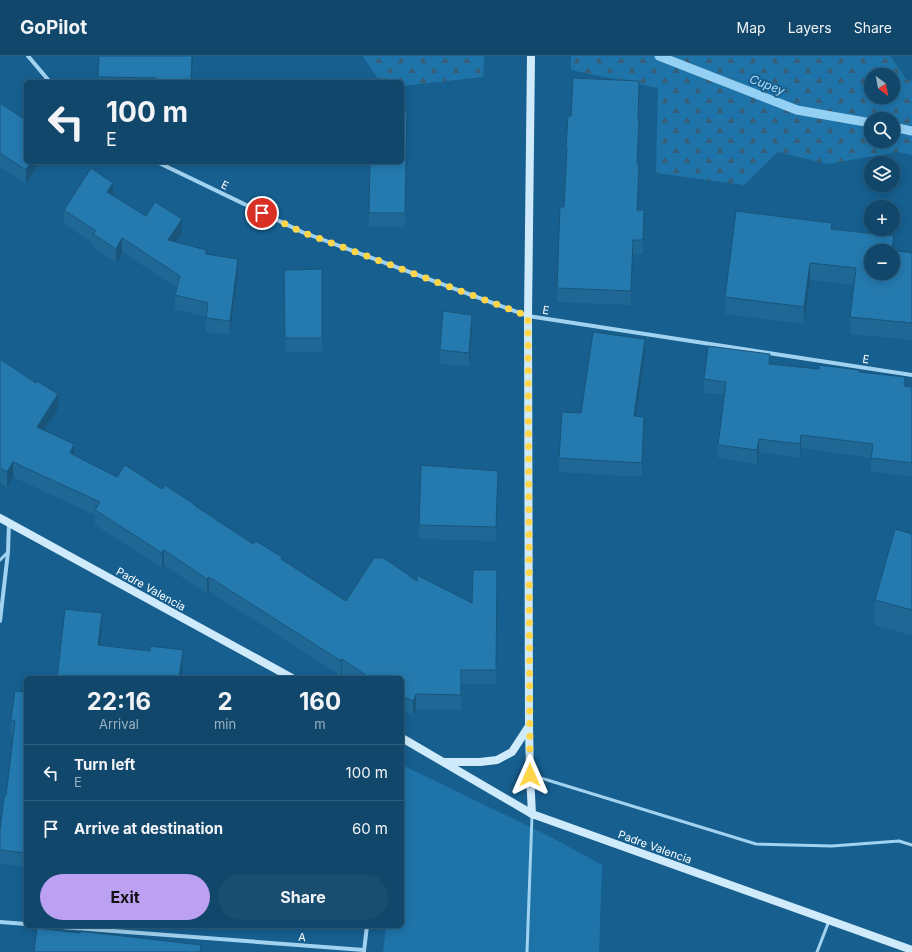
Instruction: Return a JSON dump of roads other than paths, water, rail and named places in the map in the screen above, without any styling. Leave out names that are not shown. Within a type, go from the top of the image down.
[{"type":"street","points":[[28,56],[48,80]]},
{"type":"street","points":[[531,56],[528,316],[529,726],[532,814]]},
{"type":"street","name":"E","points":[[161,164],[302,232],[528,316],[912,376]]},
{"type":"street","name":"Padre Valencia","points":[[0,518],[288,676]]},
{"type":"street","points":[[0,621],[8,552],[8,523]]},
{"type":"street","points":[[443,762],[480,762],[497,760],[512,752],[529,726]]},
{"type":"street","name":"Padre Valencia","points":[[404,739],[532,814],[912,950]]},
{"type":"street","points":[[0,922],[24,924]]},
{"type":"street","name":"A","points":[[73,928],[364,951]]},
{"type":"street","points":[[364,951],[367,928]]},
{"type":"lane","points":[[0,560],[8,552]]},
{"type":"lane","points":[[530,775],[756,844],[832,846],[899,841],[912,845]]},
{"type":"lane","points":[[527,952],[532,814]]},
{"type":"lane","points":[[817,952],[828,921]]},
{"type":"waterway","name":"Cupey","points":[[659,56],[797,110],[864,122]]},
{"type":"waterway","name":"Cupey","points":[[900,128],[912,131]]}]
